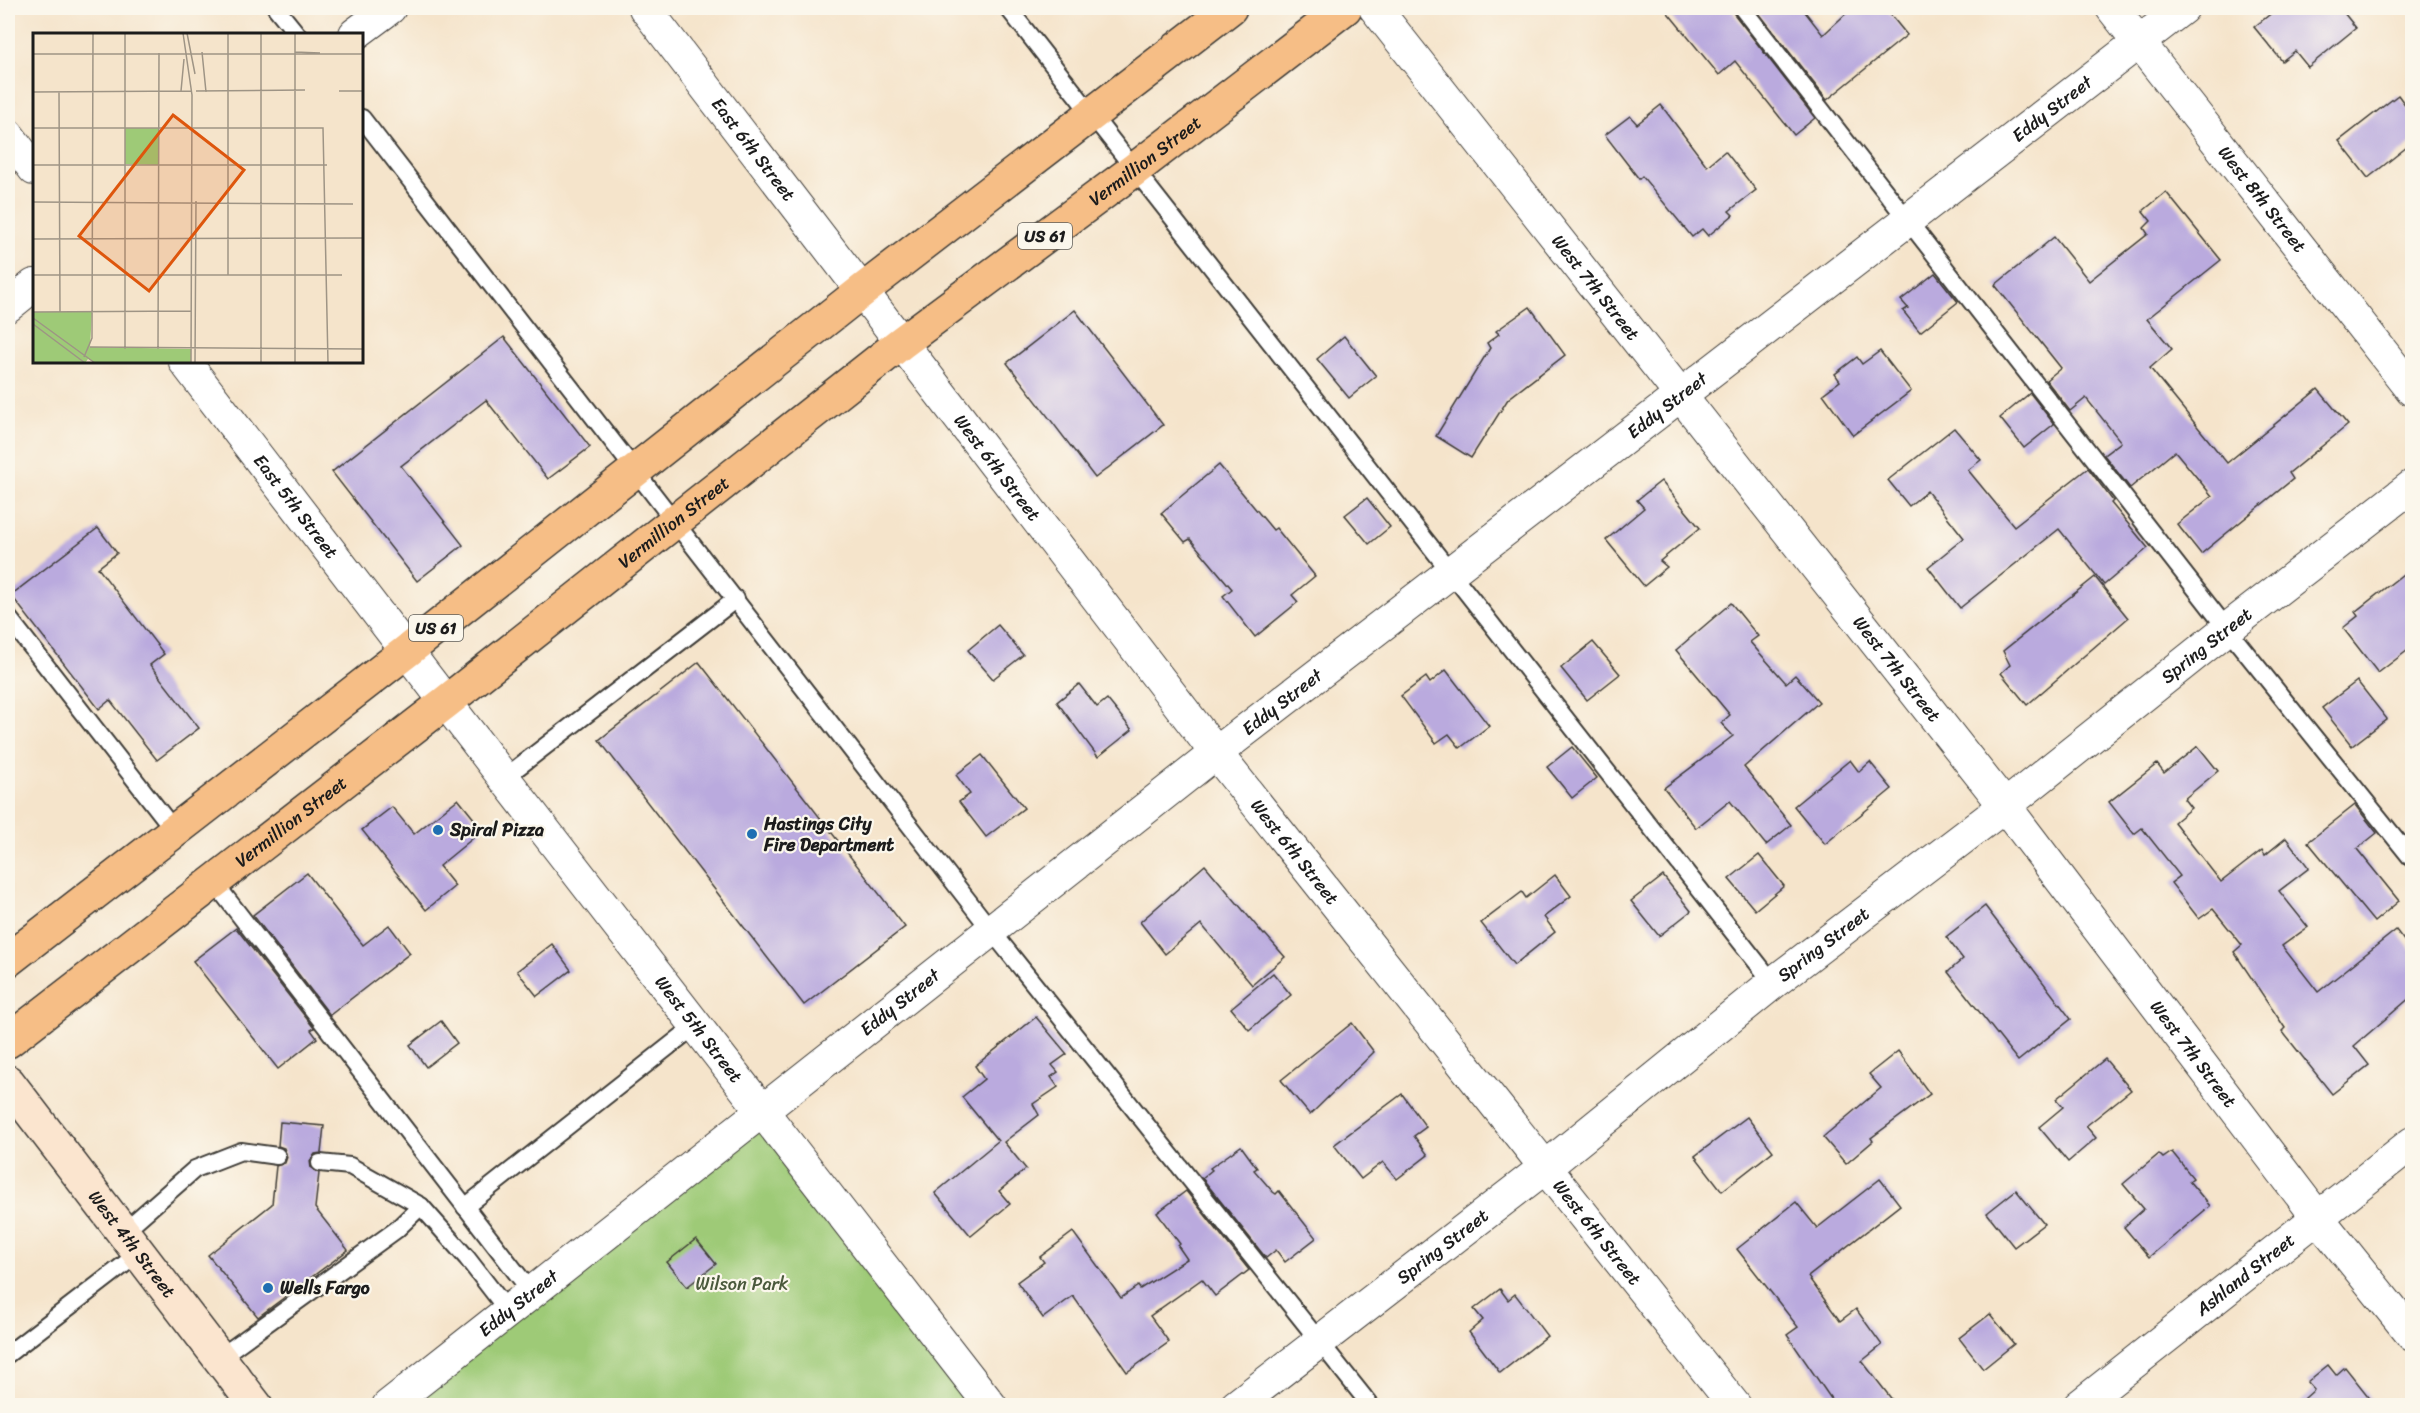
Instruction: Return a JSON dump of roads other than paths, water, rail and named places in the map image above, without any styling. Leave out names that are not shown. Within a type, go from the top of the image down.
[{"type":"highway","name":"US 61","points":[[8,960],[407,651],[862,291],[1230,8]]},
{"type":"highway","name":"Vermillion Street","points":[[8,1041],[446,702],[901,343],[1134,170],[1345,8]]},
{"type":"street","points":[[356,33],[390,8]]},
{"type":"street","name":"East 6th Street","points":[[645,8],[862,291]]},
{"type":"street","name":"West 7th Street","points":[[1375,8],[2006,806],[2318,1218],[2412,1335]]},
{"type":"street","name":"West 8th Street","points":[[2112,8],[2412,390]]},
{"type":"street","name":"Eddy Street","points":[[388,1406],[763,1112],[990,929],[2183,8]]},
{"type":"street","points":[[8,135],[33,168]]},
{"type":"street","points":[[8,306],[33,286]]},
{"type":"street","name":"West 6th Street","points":[[862,291],[1216,753],[1547,1166],[1735,1406]]},
{"type":"street","name":"East 5th Street","points":[[186,363],[407,651]]},
{"type":"street","name":"Spring Street","points":[[1236,1406],[1547,1166],[1773,983],[2006,806],[2227,629],[2412,486]]},
{"type":"street","name":"West 5th Street","points":[[407,651],[991,1406]]},
{"type":"street","name":"West 4th Street","points":[[8,1082],[256,1406]]},
{"type":"street","name":"Ashland Street","points":[[2093,1401],[2412,1143]]},
{"type":"lane","points":[[276,8],[296,33]]},
{"type":"lane","points":[[1008,8],[1773,983]]},
{"type":"lane","points":[[1742,8],[2227,629],[2412,859]]},
{"type":"lane","points":[[363,119],[990,929],[1371,1406]]},
{"type":"lane","points":[[504,778],[736,599]]},
{"type":"lane","points":[[8,616],[174,830]]},
{"type":"lane","points":[[214,882],[465,1206],[520,1302]]},
{"type":"lane","points":[[465,1206],[696,1025]]},
{"type":"lane","points":[[8,1354],[131,1243],[195,1169],[241,1151],[277,1156]]},
{"type":"lane","points":[[320,1163],[350,1166],[421,1206],[467,1258],[520,1302]]},
{"type":"lane","points":[[219,1358],[396,1230],[421,1206]]},
{"type":"place","name":"Spiral Pizza","points":[[438,830]]},
{"type":"place","name":"Hastings City Fire Department","points":[[752,834]]},
{"type":"place","name":"Wells Fargo","points":[[268,1288]]},
{"type":"park label","name":"Wilson Park","points":[[742,1284]]}]
